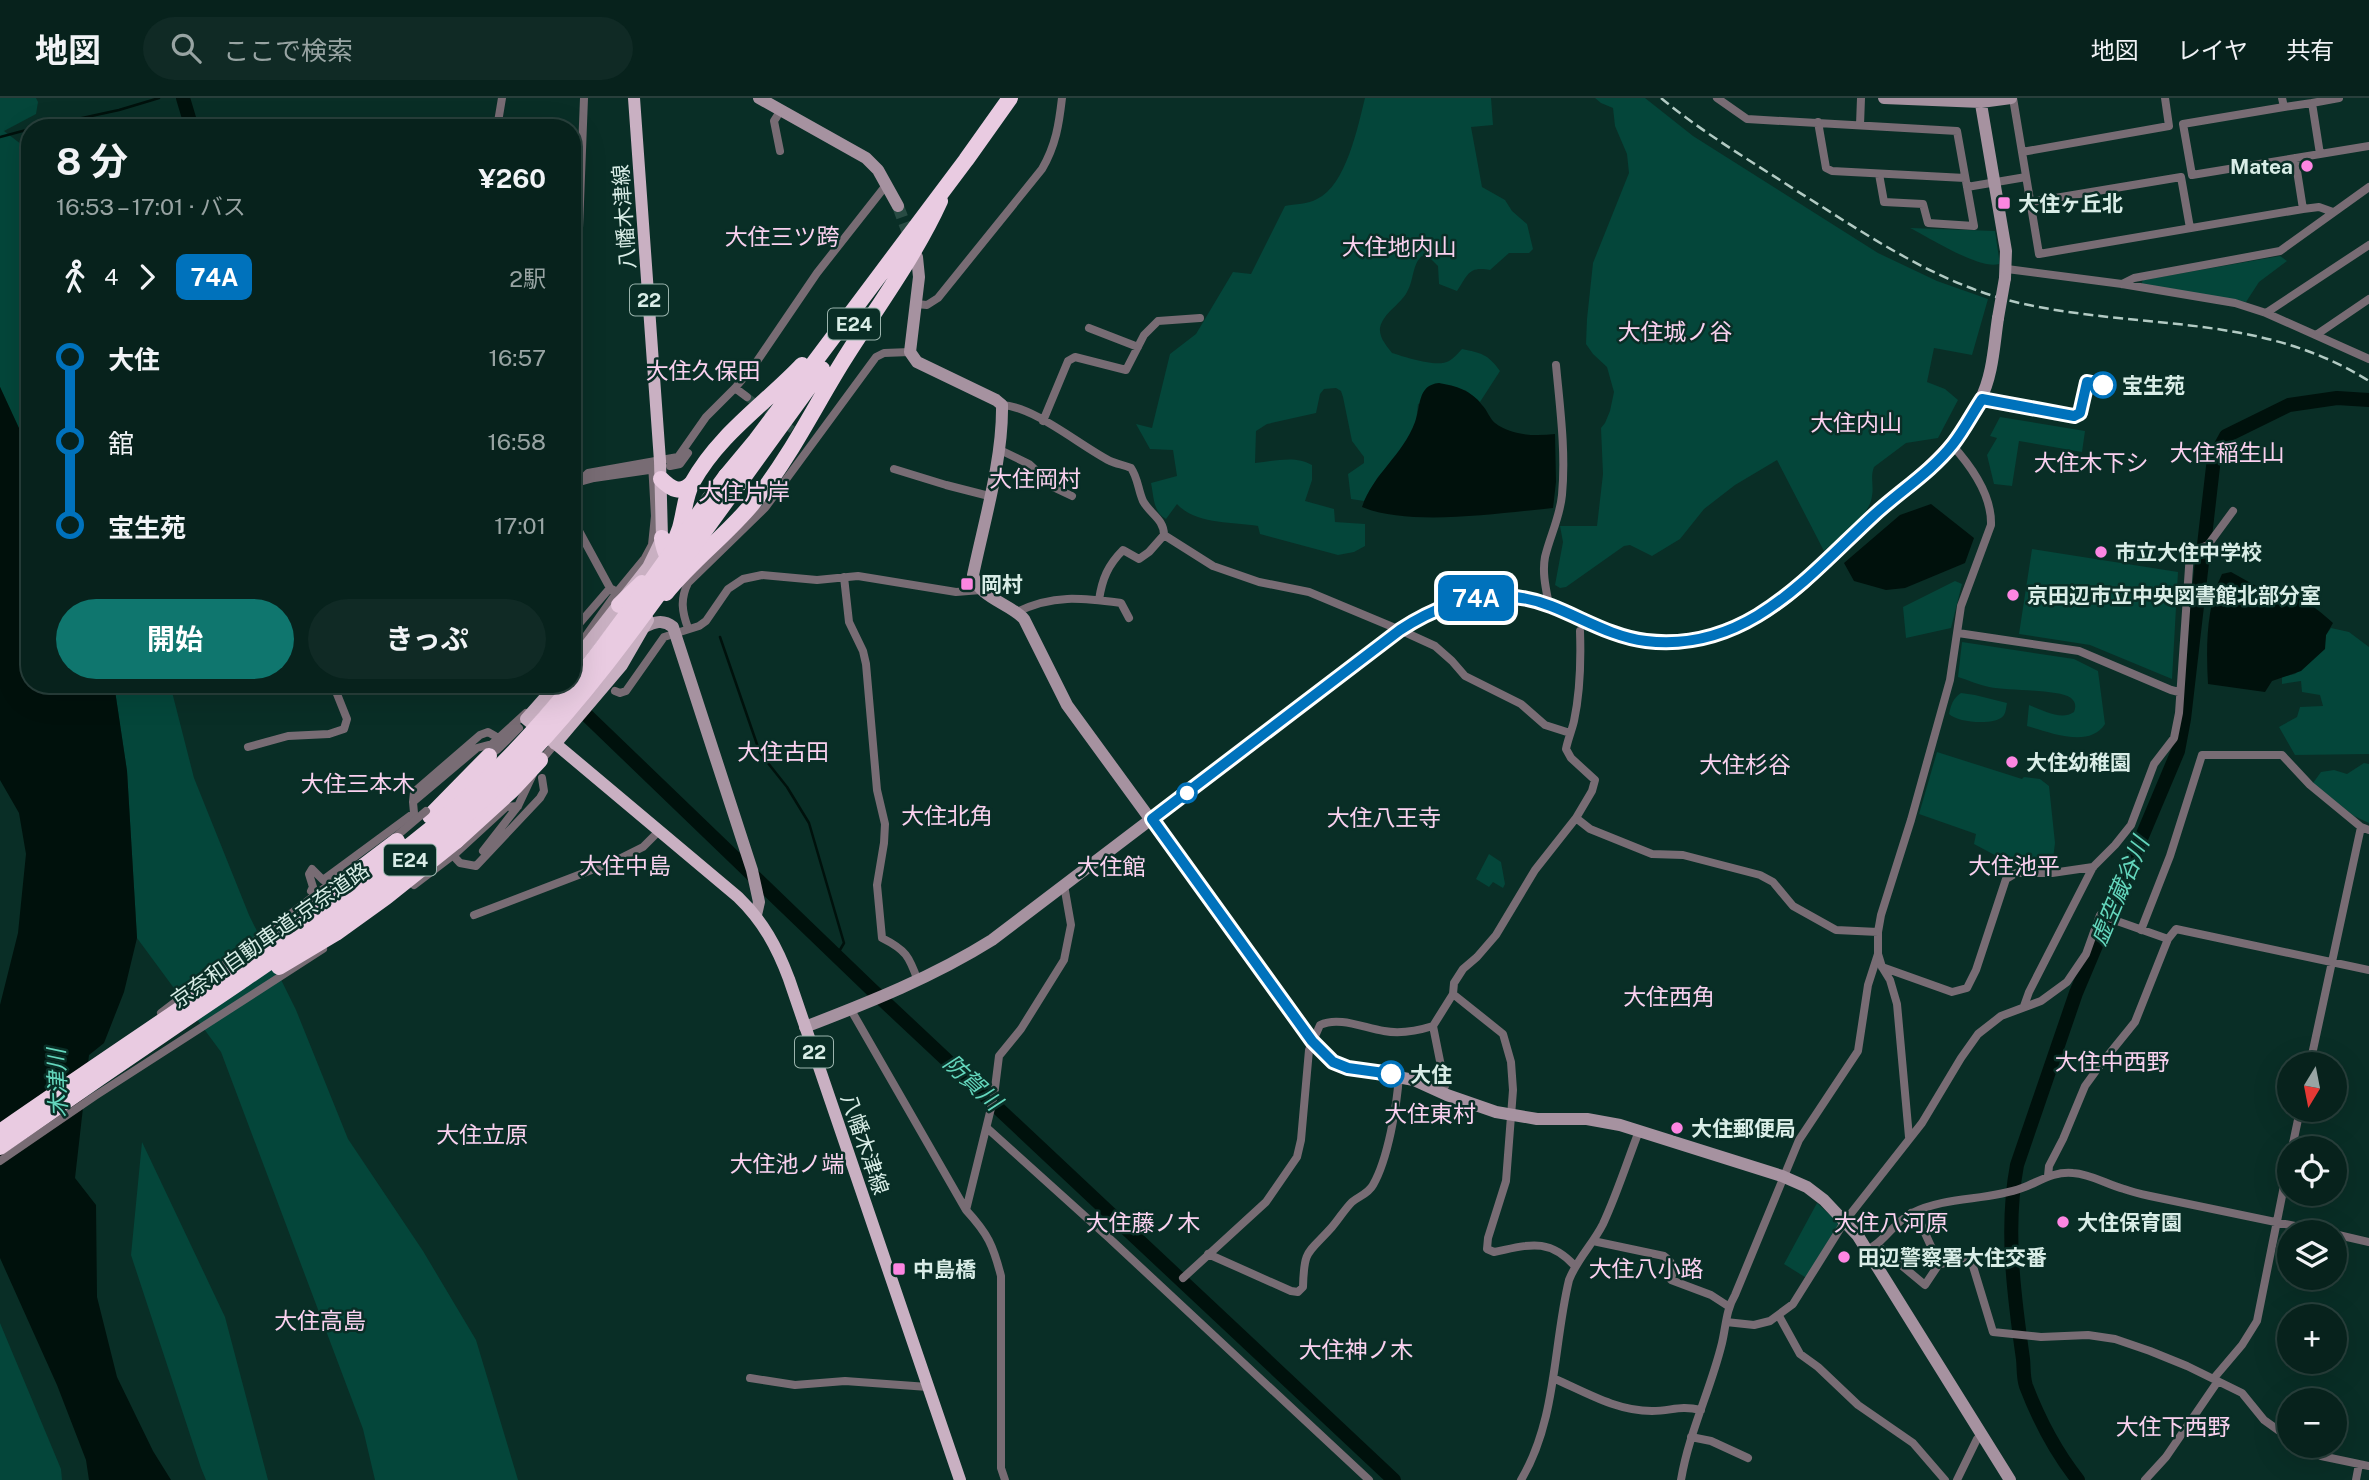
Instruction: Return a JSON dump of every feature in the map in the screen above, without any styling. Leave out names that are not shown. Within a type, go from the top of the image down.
[{"type":"highway","name":"京奈和自動車道;京奈道路","points":[[0,1147],[387,879],[444,833],[515,769],[556,725],[612,657],[732,481],[867,291],[1010,98]]},
{"type":"highway","name":"京奈和自動車道;京奈道路","points":[[581,674],[732,481],[940,201],[966,160]]},
{"type":"highway","points":[[657,605],[668,590],[739,521],[784,460],[881,299],[925,233],[940,201]]},
{"type":"highway","points":[[615,595],[629,598],[666,554],[679,535],[686,496],[724,437],[800,367],[867,291]]},
{"type":"highway","points":[[659,468],[672,489],[680,491],[692,484]]},
{"type":"highway","points":[[662,538],[666,554],[671,561],[684,566],[697,561]]},
{"type":"highway","name":"京奈和自動車道;京奈道路","points":[[0,1132],[379,870],[490,776],[539,726],[566,693]]},
{"type":"highway","points":[[177,1010],[246,953],[293,920],[428,813],[489,756]]},
{"type":"highway","points":[[126,1061],[336,933],[456,847],[540,760]]},
{"type":"main road","name":"八幡木津線","points":[[555,744],[622,665],[657,605],[666,554],[634,98]]},
{"type":"main road","name":"八幡木津線","points":[[581,650],[615,595],[648,567],[662,538],[662,501]]},
{"type":"main road","points":[[526,719],[546,693]]},
{"type":"main road","name":"八幡木津線","points":[[526,719],[757,915],[781,957],[960,1480]]},
{"type":"street","points":[[498,119],[502,98]]},
{"type":"street","points":[[581,141],[584,98]]},
{"type":"street","points":[[759,98],[866,158],[878,170],[898,206]]},
{"type":"street","points":[[916,304],[927,305],[938,299],[1042,169],[1053,150],[1059,131],[1062,98]]},
{"type":"street","points":[[1717,98],[1747,119],[1957,131],[1974,226],[1928,223],[1923,204],[1884,202],[1880,174]]},
{"type":"street","points":[[1860,125],[1861,98]]},
{"type":"street","points":[[1884,98],[2012,98],[2039,254],[2319,206],[2333,212]]},
{"type":"street","points":[[2022,152],[2169,126],[2165,98]]},
{"type":"street","points":[[2339,98],[2312,103],[2283,103],[2183,124],[2192,175],[2369,146]]},
{"type":"street","points":[[805,1027],[918,981],[954,964],[992,940],[1423,615],[1469,598],[1501,596],[1549,605],[1588,623],[1646,641],[1696,639],[1720,634],[1759,616],[1785,599],[1952,445],[1982,399],[2006,273],[1995,183],[1980,100]]},
{"type":"street","points":[[2312,103],[2320,154]]},
{"type":"street","points":[[780,151],[774,121],[781,110]]},
{"type":"street","points":[[1818,122],[1826,168],[1832,171],[1966,183],[1995,183],[2026,177]]},
{"type":"street","points":[[2295,158],[2303,209]]},
{"type":"street","points":[[2031,202],[2181,177],[2190,228]]},
{"type":"street","points":[[581,479],[588,473],[659,468],[678,457],[706,417],[753,367],[817,273],[887,184]]},
{"type":"street","points":[[2122,284],[2134,278],[2280,251],[2369,187]]},
{"type":"street","points":[[2266,313],[2369,245]]},
{"type":"street","points":[[918,257],[919,277],[910,352],[917,362],[1002,405],[1012,406],[1043,421],[1112,461],[1131,468],[1137,477],[1143,501],[1160,521],[1164,535],[1213,566],[1259,582],[1309,592],[1400,630],[1434,646],[1465,676],[1521,704],[1545,725],[1570,733]]},
{"type":"street","points":[[2006,273],[2122,284],[2235,303],[2266,313],[2369,359]]},
{"type":"street","points":[[2316,335],[2369,299]]},
{"type":"street","points":[[1043,421],[1068,361],[1075,357],[1126,370],[1144,335],[1158,321],[1199,318]]},
{"type":"street","points":[[1089,328],[1138,347]]},
{"type":"street","points":[[688,628],[682,612],[688,583],[765,508],[808,442],[876,357],[884,353],[910,352]]},
{"type":"street","points":[[1549,605],[1544,580],[1545,557],[1558,519],[1562,495],[1562,433],[1556,365]]},
{"type":"street","points":[[736,388],[747,397]]},
{"type":"street","points":[[1002,405],[998,449],[973,575],[981,590],[1017,612],[1024,620],[1067,705],[1312,1041],[1333,1062],[1399,1075],[1443,1093],[1512,1115],[1537,1119],[1587,1119],[1639,1131],[1782,1176],[1807,1187],[1824,1200],[1872,1248],[1925,1285],[1939,1264]]},
{"type":"street","points":[[1681,1480],[1691,1437],[1723,1342],[1728,1306],[1735,1295],[1799,1140],[1858,1052],[1866,994],[1878,954],[1881,915],[1950,680],[1961,606],[1987,538],[1991,512],[1988,499],[1966,461],[1952,445]]},
{"type":"street","points":[[998,449],[1029,464],[1055,488],[1072,496]]},
{"type":"street","points":[[581,642],[640,565],[652,545],[659,468]]},
{"type":"street","points":[[894,469],[989,496]]},
{"type":"street","points":[[2024,1006],[2094,867],[2131,825],[2154,764],[2174,738],[2179,713],[2190,553],[2207,545],[2233,511]]},
{"type":"street","points":[[581,532],[615,595]]},
{"type":"street","points":[[1099,600],[1102,580],[1121,552],[1126,550],[1139,559],[1164,535]]},
{"type":"street","points":[[615,691],[626,691],[664,637],[699,626],[706,621],[728,589],[743,579],[762,575],[817,580],[858,576],[956,592],[981,590]]},
{"type":"street","points":[[844,577],[849,622],[866,664],[877,790],[885,824],[877,885],[882,938],[901,948],[910,958],[918,981]]},
{"type":"street","points":[[581,624],[615,595]]},
{"type":"street","points":[[1017,612],[1051,599],[1099,600],[1121,603],[1129,618]]},
{"type":"street","points":[[642,628],[655,622],[673,627],[752,870],[759,902],[757,915]]},
{"type":"street","points":[[1183,1278],[1266,1202],[1297,1157],[1307,1068],[1312,1041],[1320,1026],[1328,1022],[1395,1032],[1419,1031],[1433,1026],[1453,994],[1454,983],[1496,935],[1535,870],[1576,818],[1595,780],[1571,758],[1566,749],[1573,725],[1581,660],[1580,631]]},
{"type":"street","points":[[1958,633],[2079,651],[2171,691],[2179,692]]},
{"type":"street","points":[[248,747],[288,736],[329,734],[344,729],[347,719],[337,693]]},
{"type":"street","points":[[413,802],[477,748],[492,744],[546,693]]},
{"type":"street","points":[[489,756],[526,719]]},
{"type":"street","points":[[495,736],[488,732],[480,735],[414,792],[414,813],[460,863],[476,866],[540,798],[544,791],[542,778]]},
{"type":"street","points":[[472,866],[518,806],[540,760],[555,744]]},
{"type":"street","points":[[2141,930],[2170,856],[2202,754],[2282,755],[2310,785],[2365,829],[2313,1052]]},
{"type":"street","points":[[0,1161],[106,1089],[308,960],[375,913],[506,807],[518,806]]},
{"type":"street","points":[[311,891],[313,887],[309,874],[312,869],[323,880],[414,813]]},
{"type":"street","points":[[0,1124],[155,1018],[309,898],[428,813]]},
{"type":"street","points":[[1576,818],[1590,829],[1652,855],[1683,855],[1760,875],[1773,882],[1793,906],[1836,930],[1878,932]]},
{"type":"street","points":[[474,915],[615,861],[643,848],[660,831]]},
{"type":"street","points":[[1882,967],[1952,992],[1967,988],[1976,970],[2006,879],[2016,873],[2052,873],[2094,867]]},
{"type":"street","points":[[966,1210],[994,1096],[999,1056],[1021,1029],[1064,960],[1071,925],[1064,885]]},
{"type":"street","points":[[1726,1322],[1754,1325],[1770,1321],[1793,1304],[1845,1221],[1922,1123],[1978,1034],[2001,1016],[2040,1001],[2067,982],[2086,954],[2100,915],[2168,939]]},
{"type":"street","points":[[2048,1176],[2049,1166],[2085,1086],[2135,1022],[2168,939],[2176,929],[2369,970]]},
{"type":"street","points":[[1878,954],[1897,1004],[1909,1138]]},
{"type":"street","points":[[1453,994],[1503,1034],[1511,1062],[1512,1115],[1506,1181],[1487,1249],[1494,1252],[1549,1245],[1563,1253],[1574,1266]]},
{"type":"street","points":[[851,1010],[966,1210],[985,1231],[994,1250],[1001,1276],[1001,1468],[1004,1480]]},
{"type":"street","points":[[1433,1026],[1445,1086],[1443,1093]]},
{"type":"street","points":[[1208,1254],[1298,1292],[1303,1287],[1308,1251],[1353,1202],[1373,1185],[1394,1116],[1399,1075]]},
{"type":"street","points":[[987,1128],[1369,1480]]},
{"type":"street","points":[[1521,1480],[1535,1451],[1553,1378],[1565,1298],[1574,1266],[1593,1241],[1617,1190],[1639,1131]]},
{"type":"street","points":[[1872,1248],[1911,1213],[1941,1203],[2005,1193],[2048,1176],[2071,1172],[2150,1196],[2276,1222]]},
{"type":"street","points":[[2145,1480],[2166,1457],[2257,1321],[2279,1206]]},
{"type":"street","points":[[1911,1213],[1920,1222],[1939,1264]]},
{"type":"street","points":[[2347,1237],[2369,1242]]},
{"type":"street","points":[[1593,1241],[1664,1256],[1671,1260],[1674,1268],[1671,1280],[1711,1295],[1728,1306]]},
{"type":"street","points":[[1872,1248],[2010,1480]]},
{"type":"street","points":[[1939,1264],[1972,1263],[1993,1332],[2040,1337],[2088,1335],[2115,1339],[2150,1351],[2242,1393],[2264,1420],[2277,1429]]},
{"type":"street","points":[[1779,1316],[1800,1354],[1818,1367],[1858,1405],[1913,1443],[1945,1480]]},
{"type":"street","points":[[750,1378],[795,1385],[845,1381],[928,1387]]},
{"type":"street","points":[[1553,1378],[1614,1405],[1653,1411],[1680,1406],[1701,1410]]},
{"type":"street","points":[[1957,1480],[1982,1434]]},
{"type":"street","points":[[1691,1437],[1711,1441],[1748,1458]]},
{"type":"street","points":[[2330,1458],[2369,1466]]},
{"type":"street","points":[[2356,1480],[2359,1464]]},
{"type":"green space","points":[[0,98],[36,98],[36,114],[21,119],[21,122],[4,131],[21,144],[21,432],[0,387]]},
{"type":"green space","points":[[1365,98],[1491,98],[1493,125],[1471,127],[1482,187],[1505,200],[1512,211],[1527,224],[1533,249],[1529,253],[1509,253],[1490,270],[1473,271],[1466,276],[1457,291],[1439,284],[1438,266],[1429,257],[1422,256],[1416,263],[1407,292],[1384,318],[1380,332],[1392,353],[1421,361],[1444,363],[1462,349],[1484,355],[1500,371],[1480,402],[1465,390],[1418,404],[1416,422],[1403,449],[1378,477],[1364,501],[1351,499],[1348,474],[1364,463],[1364,457],[1352,441],[1341,391],[1336,388],[1324,389],[1320,394],[1316,413],[1267,424],[1256,431],[1255,463],[1292,459],[1312,465],[1312,480],[1305,501],[1334,509],[1335,522],[1365,524],[1365,546],[1354,552],[1338,555],[1260,534],[1258,526],[1204,519],[1185,511],[1177,504],[1166,519],[1156,508],[1151,483],[1177,476],[1173,450],[1150,449],[1136,424],[1152,428],[1170,354],[1196,334],[1233,272],[1251,274],[1285,206],[1317,199],[1336,182],[1349,154]]},
{"type":"green space","points":[[1595,98],[1645,98],[1693,136],[1878,253],[1937,281],[1988,299],[1972,355],[1934,348],[1927,382],[1945,389],[1958,400],[1938,438],[1906,443],[1874,467],[1872,496],[1866,511],[1824,551],[1777,460],[1735,485],[1704,509],[1680,539],[1652,556],[1630,545],[1624,546],[1566,587],[1555,585],[1563,542],[1560,526],[1597,526],[1603,474],[1601,428],[1610,411],[1614,392],[1607,367],[1586,344],[1587,319],[1593,263],[1629,173],[1627,154],[1615,126],[1613,108]]},
{"type":"green space","points":[[1910,228],[1995,231],[1999,264],[1990,265],[1967,258]]},
{"type":"green space","points":[[2280,256],[2287,261],[2259,282],[2246,302],[2142,284],[2143,280]]},
{"type":"green space","points":[[2000,417],[2085,431],[2082,452],[2019,441],[2012,486],[1994,484],[1987,455],[1997,438],[1990,436]]},
{"type":"green space","points":[[2032,549],[2178,572],[2172,679],[2090,645],[2019,634]]},
{"type":"green space","points":[[1955,581],[1962,584],[1951,628],[1906,638],[1903,607]]},
{"type":"green space","points":[[2331,628],[2349,632],[2369,647],[2369,754],[2295,755],[2279,727],[2297,717],[2300,707],[2323,706],[2320,695],[2302,692],[2301,681],[2282,684],[2282,677],[2295,674],[2324,649],[2326,635]]},
{"type":"green space","points":[[1962,642],[2074,659],[2098,671],[2105,724],[2098,732],[2079,737],[2058,735],[2027,726],[2029,705],[2052,714],[2063,715],[2074,712],[2074,701],[2065,695],[1989,687],[1958,677]]},
{"type":"green space","points":[[115,693],[172,693],[194,778],[249,915],[296,1010],[348,1139],[423,1251],[476,1340],[518,1480],[375,1480],[363,1429],[221,1052],[137,938],[127,771]]},
{"type":"green space","points":[[1961,693],[2007,703],[2005,714],[1994,721],[1960,720],[1949,714],[1954,699]]},
{"type":"green space","points":[[1937,752],[2022,779],[2040,779],[2049,786],[2055,843],[2053,859],[2004,860],[1974,844],[1976,834],[1919,814]]},
{"type":"green space","points":[[2364,763],[2369,764],[2369,823],[2354,816],[2313,783],[2321,772],[2334,770],[2347,774]]},
{"type":"green space","points":[[1489,854],[1501,862],[1505,884],[1503,888],[1493,882],[1489,887],[1476,879]]},
{"type":"green space","points":[[142,1142],[225,1317],[268,1480],[206,1480],[201,1468],[131,1255]]},
{"type":"green space","points":[[1817,1203],[1842,1226],[1808,1279],[1784,1264]]},
{"type":"green space","points":[[0,1323],[61,1469],[62,1480],[0,1480]]},
{"type":"water","points":[[1439,383],[1468,392],[1478,400],[1495,423],[1502,427],[1516,433],[1555,434],[1556,482],[1553,508],[1430,517],[1382,513],[1362,507],[1373,484],[1410,434],[1423,392]]},
{"type":"water","name":"木津川","points":[[0,387],[21,432],[21,693],[115,693],[127,771],[137,938],[124,992],[104,1043],[89,1055],[75,1178],[96,1205],[97,1297],[117,1377],[153,1451],[171,1480],[89,1480],[86,1460],[57,1385],[0,1258],[0,1005],[18,933],[26,854],[19,813],[0,780]]},
{"type":"water","points":[[1931,504],[1974,538],[1965,563],[1905,588],[1886,590],[1854,581],[1844,563],[1900,515]]},
{"type":"water","points":[[2231,572],[2256,586],[2266,588],[2272,603],[2298,597],[2333,623],[2326,635],[2325,649],[2301,671],[2272,681],[2265,692],[2208,684],[2207,642],[2210,614],[2222,574]]},
{"type":"waterway","points":[[78,119],[159,98]]},
{"type":"waterway","name":"防賀川","points":[[183,98],[189,119]]},
{"type":"waterway","points":[[0,137],[21,131]]},
{"type":"waterway","name":"虚空蔵谷川","points":[[2078,1480],[2048,1435],[2025,1383],[2011,1237],[2017,1165],[2076,993],[2178,751],[2214,458],[2226,436],[2289,405],[2337,398],[2369,400]]},
{"type":"waterway","points":[[720,637],[760,753],[787,787],[809,823],[844,943],[837,955]]},
{"type":"waterway","name":"防賀川","points":[[575,704],[871,989],[1394,1480]]},
{"type":"tunnel","points":[[898,206],[911,241]]},
{"type":"tunnel","points":[[747,397],[801,436]]},
{"type":"railway","points":[[1661,98],[1728,146],[1851,225],[1906,258],[1963,285],[2024,304],[2069,312],[2244,334],[2286,344],[2328,359],[2369,381]]},
{"type":"bus line","name":"74A","points":[[1391,1074],[1348,1068],[1333,1062],[1312,1041],[1152,819],[1423,615],[1469,598],[1501,596],[1549,605],[1588,623],[1646,641],[1696,639],[1720,634],[1759,616],[1785,599],[1952,445],[1982,399],[2074,416],[2080,413],[2087,382],[2103,385]]},
{"type":"place","name":"Matea","points":[[2307,166]]},
{"type":"place","name":"大住ヶ丘北","points":[[2004,203]]},
{"type":"place","name":"宝生苑","points":[[2103,385]]},
{"type":"place","name":"市立大住中学校","points":[[2101,552]]},
{"type":"place","name":"岡村","points":[[967,584]]},
{"type":"place","name":"京田辺市立中央図書館北部分室","points":[[2013,595]]},
{"type":"place","name":"大住幼稚園","points":[[2012,762]]},
{"type":"place","name":"大住","points":[[1391,1074]]},
{"type":"place","name":"大住郵便局","points":[[1677,1128]]},
{"type":"place","name":"大住保育園","points":[[2063,1222]]},
{"type":"place","name":"田辺警察署大住交番","points":[[1844,1257]]},
{"type":"place","name":"中島橋","points":[[899,1269]]},
{"type":"district","name":"大住三ツ跨","points":[[782,236]]},
{"type":"district","name":"大住地内山","points":[[1399,246]]},
{"type":"district","name":"大住城ノ谷","points":[[1675,331]]},
{"type":"district","name":"大住久保田","points":[[703,370]]},
{"type":"district","name":"大住内山","points":[[1856,422]]},
{"type":"district","name":"大住稲生山","points":[[2227,452]]},
{"type":"district","name":"大住木下シ","points":[[2091,462]]},
{"type":"district","name":"大住岡村","points":[[1035,478]]},
{"type":"district","name":"大住片岸","points":[[744,491]]},
{"type":"district","name":"大住古田","points":[[783,751]]},
{"type":"district","name":"大住杉谷","points":[[1745,764]]},
{"type":"district","name":"大住三本木","points":[[358,783]]},
{"type":"district","name":"大住北角","points":[[947,815]]},
{"type":"district","name":"大住八王寺","points":[[1384,817]]},
{"type":"district","name":"大住中島","points":[[625,865]]},
{"type":"district","name":"大住池平","points":[[2014,865]]},
{"type":"district","name":"大住館","points":[[1111,866]]},
{"type":"district","name":"大住西角","points":[[1669,996]]},
{"type":"district","name":"大住中西野","points":[[2112,1061]]},
{"type":"district","name":"大住東村","points":[[1430,1113]]},
{"type":"district","name":"大住立原","points":[[482,1134]]},
{"type":"district","name":"大住池ノ端","points":[[787,1163]]},
{"type":"district","name":"大住藤ノ木","points":[[1143,1222]]},
{"type":"district","name":"大住八河原","points":[[1891,1222]]},
{"type":"district","name":"大住八小路","points":[[1646,1268]]},
{"type":"district","name":"大住高島","points":[[320,1320]]},
{"type":"district","name":"大住神ノ木","points":[[1356,1349]]},
{"type":"district","name":"大住下西野","points":[[2173,1426]]}]
